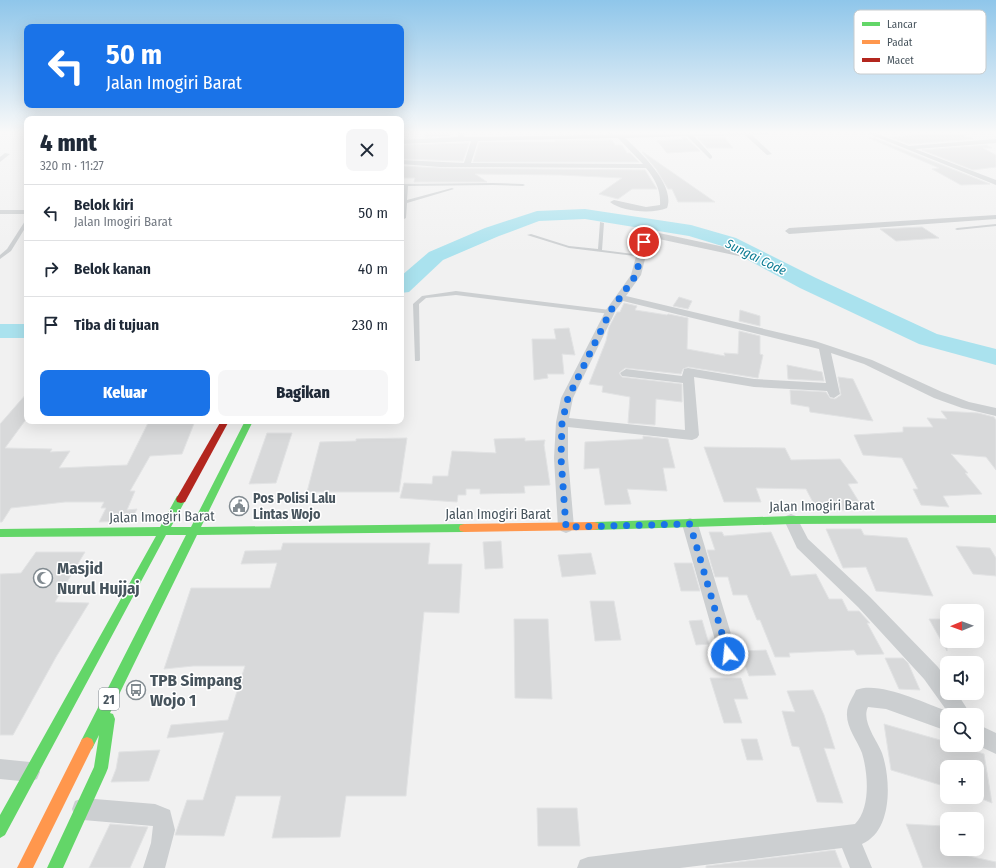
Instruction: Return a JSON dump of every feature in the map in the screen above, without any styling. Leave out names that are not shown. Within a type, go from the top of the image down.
[{"type":"main road","name":"21","points":[[0,830],[162,532],[223,424]]},
{"type":"main road","name":"21","points":[[25,868],[248,424]]},
{"type":"main road","name":"Jalan Imogiri Barat","points":[[0,533],[566,527],[791,520],[996,519]]},
{"type":"main road","points":[[55,868],[101,768],[112,693]]},
{"type":"street","points":[[614,202],[646,208],[660,208],[664,206],[664,195],[662,188],[653,174]]},
{"type":"street","points":[[974,174],[995,182]]},
{"type":"street","points":[[0,212],[24,212]]},
{"type":"street","points":[[789,231],[996,217]]},
{"type":"street","points":[[566,527],[561,458],[562,422],[568,398],[610,312],[619,297],[636,275],[646,238],[653,235],[748,255]]},
{"type":"street","points":[[619,297],[758,329],[824,348],[868,362],[938,395],[966,405],[996,412]]},
{"type":"street","points":[[562,422],[692,435],[688,372],[754,383],[833,390],[824,348]]},
{"type":"street","points":[[626,374],[688,380]]},
{"type":"street","points":[[791,520],[802,543],[864,602],[931,673],[956,708]]},
{"type":"street","points":[[690,524],[728,654]]},
{"type":"street","points":[[588,868],[848,836],[863,832],[872,820],[876,807],[876,784],[873,756],[857,716],[857,707],[864,697],[886,699],[940,718]]},
{"type":"street","points":[[984,738],[996,744]]},
{"type":"street","points":[[0,769],[32,772]]},
{"type":"street","points":[[83,809],[155,815],[162,818],[165,825],[154,868]]},
{"type":"street","points":[[848,836],[861,868]]},
{"type":"lane","points":[[404,186],[460,186],[486,184],[523,185]]},
{"type":"lane","points":[[406,202],[460,186]]},
{"type":"lane","points":[[404,191],[406,202],[404,218]]},
{"type":"lane","points":[[600,250],[602,223]]},
{"type":"lane","points":[[957,229],[996,225]]},
{"type":"lane","points":[[0,258],[8,250],[24,226]]},
{"type":"lane","points":[[529,235],[559,245],[641,256]]},
{"type":"lane","points":[[416,360],[416,304],[424,298],[456,293],[610,312]]},
{"type":"building","points":[[404,174],[647,174],[657,189],[632,189],[618,199],[599,194],[622,178],[561,175],[475,174],[487,182],[414,182],[415,178],[404,178]]},
{"type":"building","points":[[659,174],[674,174],[715,202],[678,202],[672,189],[668,189]]},
{"type":"building","points":[[940,174],[964,174],[990,184],[961,185]]},
{"type":"building","points":[[922,227],[939,238],[896,241],[880,229]]},
{"type":"building","points":[[679,297],[692,301],[688,309],[673,306]]},
{"type":"building","points":[[624,303],[637,306],[635,310],[688,318],[687,349],[725,356],[724,353],[738,354],[739,331],[760,336],[760,354],[763,355],[758,378],[688,367],[683,369],[681,374],[625,368],[619,373],[622,377],[682,384],[682,402],[656,399],[655,425],[628,423],[630,397],[602,392],[603,386],[589,384],[606,341],[609,327],[617,312],[620,312]]},
{"type":"building","points":[[740,310],[760,316],[760,326],[739,321]]},
{"type":"building","points":[[569,328],[575,355],[562,354],[564,374],[547,374],[548,378],[534,380],[532,339],[556,339],[554,329]]},
{"type":"building","points":[[787,365],[822,372],[824,381],[788,379]]},
{"type":"building","points":[[838,377],[853,379],[873,421],[810,412],[809,407],[791,404],[790,390],[826,392],[830,398],[835,399],[841,395]]},
{"type":"building","points":[[24,396],[24,422],[5,448],[52,449],[50,452],[70,451],[59,468],[127,465],[148,424],[194,424],[182,454],[150,456],[130,491],[135,491],[127,510],[137,509],[131,521],[99,522],[106,508],[101,508],[104,502],[65,502],[11,508],[2,522],[0,522],[0,424]]},
{"type":"building","points":[[941,411],[978,413],[994,417],[996,420],[996,470],[986,457],[951,454],[968,473],[965,473],[982,494],[943,496],[949,507],[921,505],[913,489],[918,489],[902,458],[863,455],[854,435],[903,432],[903,427],[933,427],[927,418],[947,419]]},
{"type":"building","points":[[267,433],[292,433],[276,483],[249,484]]},
{"type":"building","points":[[643,436],[668,439],[675,468],[663,468],[667,491],[627,489],[631,504],[605,505],[599,468],[584,469],[585,442],[643,439]]},
{"type":"building","points":[[407,438],[399,492],[307,492],[320,442],[356,441],[356,439]]},
{"type":"building","points":[[525,438],[525,441],[545,440],[544,445],[550,485],[524,486],[525,493],[480,494],[480,489],[466,489],[466,495],[458,495],[457,502],[400,498],[404,483],[432,484],[433,476],[448,476],[452,451],[496,453],[494,439]]},
{"type":"building","points":[[704,447],[785,448],[791,460],[840,459],[858,483],[848,484],[864,510],[817,510],[806,489],[756,488],[761,502],[724,502]]},
{"type":"building","points":[[826,529],[861,529],[864,535],[907,538],[933,596],[876,591],[866,567],[843,568]]},
{"type":"building","points":[[709,532],[722,532],[724,536],[771,532],[791,576],[816,574],[829,599],[842,599],[848,611],[859,611],[870,623],[867,623],[884,654],[857,655],[854,650],[789,653],[790,657],[775,657],[760,620],[757,620],[747,595],[733,595],[728,577],[715,577],[707,550],[715,550]]},
{"type":"building","points":[[501,541],[503,568],[485,569],[483,542]]},
{"type":"building","points":[[283,543],[430,543],[428,564],[462,564],[459,613],[424,612],[406,796],[346,796],[340,837],[272,838],[281,796],[236,796],[224,836],[175,835],[187,800],[203,800],[224,732],[167,738],[171,725],[228,720],[245,666],[193,666],[164,669],[191,588],[270,588],[277,563],[241,564],[245,551],[281,550]]},
{"type":"building","points":[[956,546],[990,548],[996,558],[996,576],[973,574]]},
{"type":"building","points":[[36,552],[85,552],[55,602],[89,603],[56,657],[13,735],[0,735],[0,574],[21,573]]},
{"type":"building","points":[[591,553],[596,574],[562,577],[558,555]]},
{"type":"building","points":[[674,563],[692,563],[700,591],[681,591]]},
{"type":"building","points":[[590,601],[614,601],[621,640],[595,641]]},
{"type":"building","points":[[514,619],[548,619],[552,699],[515,698]]},
{"type":"building","points":[[929,619],[940,619],[940,639]]},
{"type":"building","points":[[702,620],[709,644],[696,645],[689,621]]},
{"type":"building","points":[[766,650],[776,675],[749,676],[740,651]]},
{"type":"building","points":[[885,658],[903,658],[908,663],[920,690],[899,689]]},
{"type":"building","points":[[710,678],[741,678],[748,699],[734,699],[742,723],[724,723]]},
{"type":"building","points":[[813,690],[824,715],[835,749],[824,748],[843,803],[817,802],[799,747],[792,746],[782,711],[795,712],[787,691]]},
{"type":"building","points":[[884,724],[940,740],[940,752],[978,752],[984,754],[992,803],[984,800],[984,760],[940,760],[940,785],[891,770]]},
{"type":"building","points":[[741,739],[757,739],[763,760],[747,760]]},
{"type":"building","points":[[160,750],[149,781],[111,782],[116,769],[119,752]]},
{"type":"building","points":[[537,808],[577,808],[580,846],[538,846]]},
{"type":"building","points":[[110,824],[148,827],[130,868],[89,868]]},
{"type":"building","points":[[906,824],[940,826],[940,856],[969,856],[996,862],[996,868],[923,868]]},
{"type":"building","points":[[835,850],[842,868],[706,868],[706,866]]},
{"type":"waterway","name":"Sungai Code","points":[[404,284],[436,256],[492,232],[537,216],[585,214],[691,231],[729,242],[808,283],[928,339],[996,357]]},
{"type":"waterway","name":"Sungai Code","points":[[0,331],[24,331]]},
{"type":"traffic: fast","points":[[87,744],[247,424]]},
{"type":"traffic: fast","points":[[0,830],[181,499]]},
{"type":"traffic: fast","points":[[594,526],[791,520],[996,519]]},
{"type":"traffic: fast","points":[[0,533],[464,528]]},
{"type":"traffic: fast","points":[[55,868],[101,768],[108,719]]},
{"type":"traffic: slow","points":[[464,528],[594,526]]},
{"type":"traffic: slow","points":[[25,868],[87,744]]},
{"type":"traffic: jam","points":[[181,499],[223,424]]},
{"type":"place","name":"Pos Polisi Lalu Lintas Wojo","points":[[239,506]]},
{"type":"place","name":"Masjid Nurul Hujjaj","points":[[43,578]]},
{"type":"place","name":"TPB Simpang Wojo 1","points":[[136,690]]},
{"type":"route","points":[[644,242],[636,275],[611,310],[568,398],[564,412],[562,422],[561,458],[566,527],[690,524],[728,654]]}]
